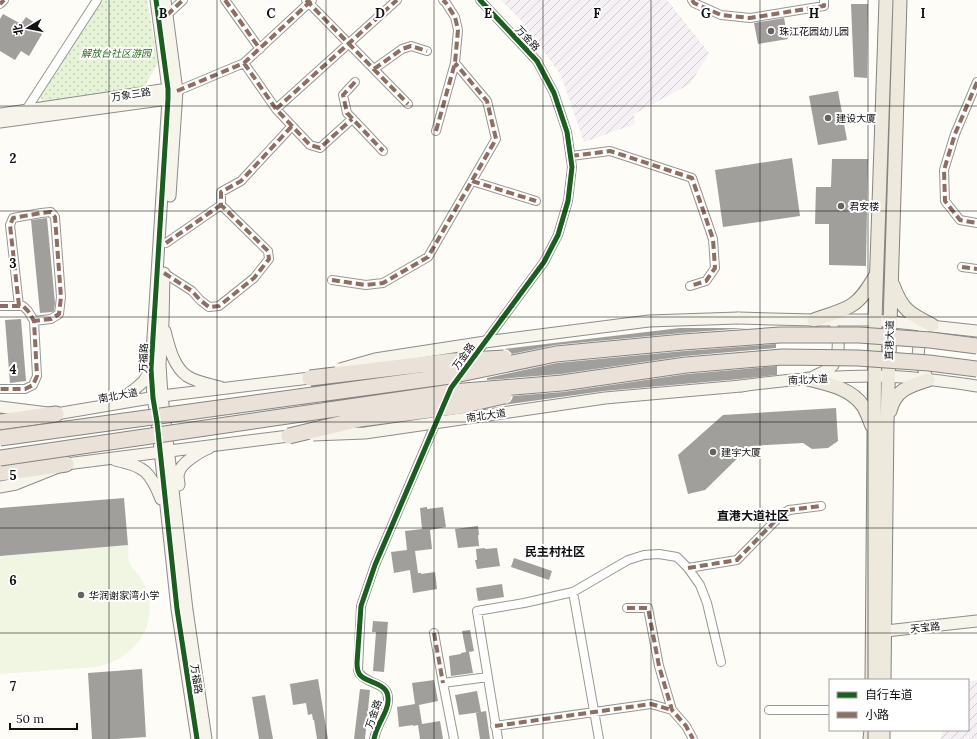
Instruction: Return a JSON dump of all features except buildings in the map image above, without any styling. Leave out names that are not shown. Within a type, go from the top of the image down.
[{"type":"highway","points":[[310,378],[452,361],[556,354],[683,342],[780,336],[859,335],[930,340],[977,346]]},
{"type":"highway","points":[[0,438],[450,376],[556,354]]},
{"type":"highway","name":"南北大道","points":[[0,458],[452,392],[562,383],[686,365],[782,357],[858,358],[929,363],[977,369]]},
{"type":"highway","points":[[289,436],[360,419],[460,406],[562,383]]},
{"type":"highway","points":[[0,422],[56,414]]},
{"type":"highway","points":[[0,473],[66,464]]},
{"type":"main road","name":"万福路","points":[[156,0],[171,93],[151,369],[158,397],[164,451],[180,554],[186,610],[206,739]]},
{"type":"main road","name":"万福路","points":[[158,397],[163,322],[171,93],[166,0]]},
{"type":"main road","name":"直港大道","points":[[884,679],[879,631],[874,376],[876,275],[886,0]]},
{"type":"main road","name":"直港大道","points":[[872,679],[879,631],[900,0]]},
{"type":"main road","name":"万象三路","points":[[0,114],[171,93]]},
{"type":"main road","name":"万象三路","points":[[0,122],[171,93]]},
{"type":"main road","points":[[814,320],[838,312],[853,304],[866,292],[876,275]]},
{"type":"main road","points":[[887,422],[892,403],[899,393],[909,386],[928,380],[918,356],[923,332],[932,326],[915,317],[906,308],[898,298],[891,279]]},
{"type":"main road","name":"南北大道","points":[[0,407],[56,414],[158,397],[310,378],[375,359],[485,342],[649,322],[738,318],[875,320],[977,331]]},
{"type":"main road","points":[[808,379],[831,368],[835,362],[838,352],[836,332],[830,326],[814,320]]},
{"type":"main road","points":[[163,322],[171,353],[179,368],[186,375],[195,380],[224,388]]},
{"type":"main road","points":[[114,405],[144,381],[151,369]]},
{"type":"main road","name":"南北大道","points":[[0,487],[16,484],[66,464],[105,458],[289,436],[365,433],[605,398],[741,386],[777,381],[874,376],[928,380],[977,386]]},
{"type":"main road","points":[[808,379],[834,386],[850,393],[862,405],[874,428]]},
{"type":"main road","points":[[180,554],[181,508],[178,477],[179,472],[182,467],[198,453],[219,444]]},
{"type":"main road","name":"万福路","points":[[164,451],[166,513],[177,610],[197,739]]},
{"type":"main road","points":[[105,458],[133,464],[147,473],[156,485],[166,513]]},
{"type":"main road","name":"天宝路","points":[[879,631],[977,621]]},
{"type":"street","points":[[0,4],[4,0]]},
{"type":"street","points":[[26,110],[97,0]]},
{"type":"street","points":[[167,15],[183,0]]},
{"type":"street","points":[[225,0],[260,49]]},
{"type":"street","points":[[276,109],[397,0]]},
{"type":"street","points":[[436,131],[455,63],[458,30],[455,17],[443,0]]},
{"type":"street","name":"万金路","points":[[374,739],[386,708],[388,700],[387,693],[381,686],[360,674],[358,669],[361,606],[375,565],[451,388],[544,262],[558,234],[568,201],[572,167],[567,132],[554,93],[537,61],[480,0]]},
{"type":"street","points":[[692,0],[721,15],[750,18],[824,6],[824,0]]},
{"type":"street","points":[[171,93],[244,63],[309,1],[408,104]]},
{"type":"street","points":[[374,69],[402,49],[411,46],[427,52]]},
{"type":"street","points":[[244,63],[276,109],[310,145],[320,148],[352,119]]},
{"type":"street","points":[[332,280],[366,285],[383,283],[428,256],[496,139],[487,101],[455,63]]},
{"type":"street","points":[[355,82],[343,95],[347,113],[383,151]]},
{"type":"street","points":[[977,82],[977,87]]},
{"type":"street","points":[[977,82],[955,134],[944,170],[945,201],[960,220],[977,222]]},
{"type":"street","points":[[164,273],[192,290],[200,300],[209,307],[219,306],[254,278],[269,259],[268,252],[221,205],[221,192],[241,181],[292,126]]},
{"type":"street","points":[[570,156],[610,151],[692,178],[713,239],[715,268],[706,281],[690,286]]},
{"type":"street","points":[[472,181],[536,201]]},
{"type":"street","points":[[166,243],[221,205]]},
{"type":"street","points":[[19,306],[10,225],[13,218],[41,212],[51,212],[55,217],[56,224],[61,297],[59,314],[52,319],[34,321]]},
{"type":"street","points":[[962,267],[977,269]]},
{"type":"street","points":[[0,306],[23,306],[34,321],[37,376],[33,385],[25,389],[0,389]]},
{"type":"street","points":[[688,568],[737,560],[781,515],[788,510],[821,506]]},
{"type":"street","points":[[498,739],[477,611],[524,603],[573,592],[628,560],[644,555],[659,554],[677,557],[688,568],[700,585],[708,603],[722,662]]},
{"type":"street","points":[[573,592],[598,739]]},
{"type":"street","points":[[627,608],[648,608],[659,666],[672,710],[686,726],[692,739]]},
{"type":"street","points":[[434,633],[454,739]]},
{"type":"street","points":[[443,683],[488,677]]},
{"type":"street","points":[[495,726],[651,704],[672,710]]},
{"type":"street","points":[[769,710],[829,710]]},
{"type":"shaded area","points":[[501,0],[667,0],[709,53],[690,84],[634,114],[635,124],[584,142],[561,75],[523,22]]},
{"type":"shaded area","points":[[977,680],[977,739],[941,739],[943,731],[969,731],[969,682]]},
{"type":"green space","name":"解放台社区游园","points":[[102,0],[147,0],[158,63],[142,90],[44,103],[39,95]]},
{"type":"green space","points":[[128,545],[130,564],[141,578],[145,586],[150,608],[148,621],[138,643],[119,658],[107,664],[95,667],[0,674],[0,556]]},
{"type":"marked path","points":[[0,4],[4,0]]},
{"type":"marked path","points":[[167,15],[183,0]]},
{"type":"marked path","points":[[225,0],[260,49]]},
{"type":"marked path","points":[[306,0],[408,104]]},
{"type":"marked path","points":[[177,91],[244,63],[312,0]]},
{"type":"marked path","points":[[276,109],[397,0]]},
{"type":"marked path","points":[[436,131],[455,63],[458,30],[455,17],[443,0]]},
{"type":"marked path","points":[[692,0],[694,3],[721,15],[750,18],[824,6],[824,0]]},
{"type":"marked path","points":[[374,69],[402,49],[411,46],[427,51]]},
{"type":"marked path","points":[[244,63],[276,109],[310,145],[320,148],[352,119]]},
{"type":"marked path","points":[[332,280],[366,285],[383,283],[428,257],[496,139],[487,101],[455,63]]},
{"type":"marked path","points":[[355,82],[343,95],[347,113],[383,151]]},
{"type":"marked path","points":[[977,82],[955,134],[944,170],[945,201],[960,220],[977,223]]},
{"type":"marked path","points":[[164,273],[192,291],[209,307],[219,306],[254,278],[269,259],[268,251],[221,205],[221,192],[241,181],[292,126]]},
{"type":"marked path","points":[[571,156],[610,151],[692,178],[713,239],[715,268],[706,281],[690,286]]},
{"type":"marked path","points":[[472,181],[536,201]]},
{"type":"marked path","points":[[166,243],[221,205]]},
{"type":"marked path","points":[[19,306],[10,225],[13,218],[51,212],[55,217],[61,297],[59,314],[51,319],[34,321]]},
{"type":"marked path","points":[[962,267],[977,269]]},
{"type":"marked path","points":[[0,306],[23,306],[34,321],[37,376],[33,385],[25,389],[0,389]]},
{"type":"marked path","points":[[688,568],[737,560],[781,515],[789,510],[821,506]]},
{"type":"marked path","points":[[627,608],[648,608],[659,666],[672,710],[686,726],[693,739]]},
{"type":"marked path","points":[[434,633],[443,683]]},
{"type":"marked path","points":[[495,726],[651,704],[672,710]]},
{"type":"cycle path","points":[[156,0],[168,89],[168,99],[151,369],[177,609],[197,739]]},
{"type":"cycle path","points":[[374,739],[387,708],[388,695],[386,690],[378,684],[360,675],[357,663],[361,606],[375,565],[451,388],[544,262],[558,235],[568,201],[572,167],[567,132],[554,93],[537,61],[480,0]]},
{"type":"place","name":"珠江花园幼儿园","points":[[771,31]]},
{"type":"place","name":"建设大厦","points":[[828,118]]},
{"type":"place","name":"君安楼","points":[[841,206]]},
{"type":"place","name":"建宇大厦","points":[[713,452]]},
{"type":"place","name":"华润谢家湾小学","points":[[81,595]]},
{"type":"district","name":"直港大道社区","points":[[753,516]]},
{"type":"district","name":"民主村社区","points":[[555,552]]}]
